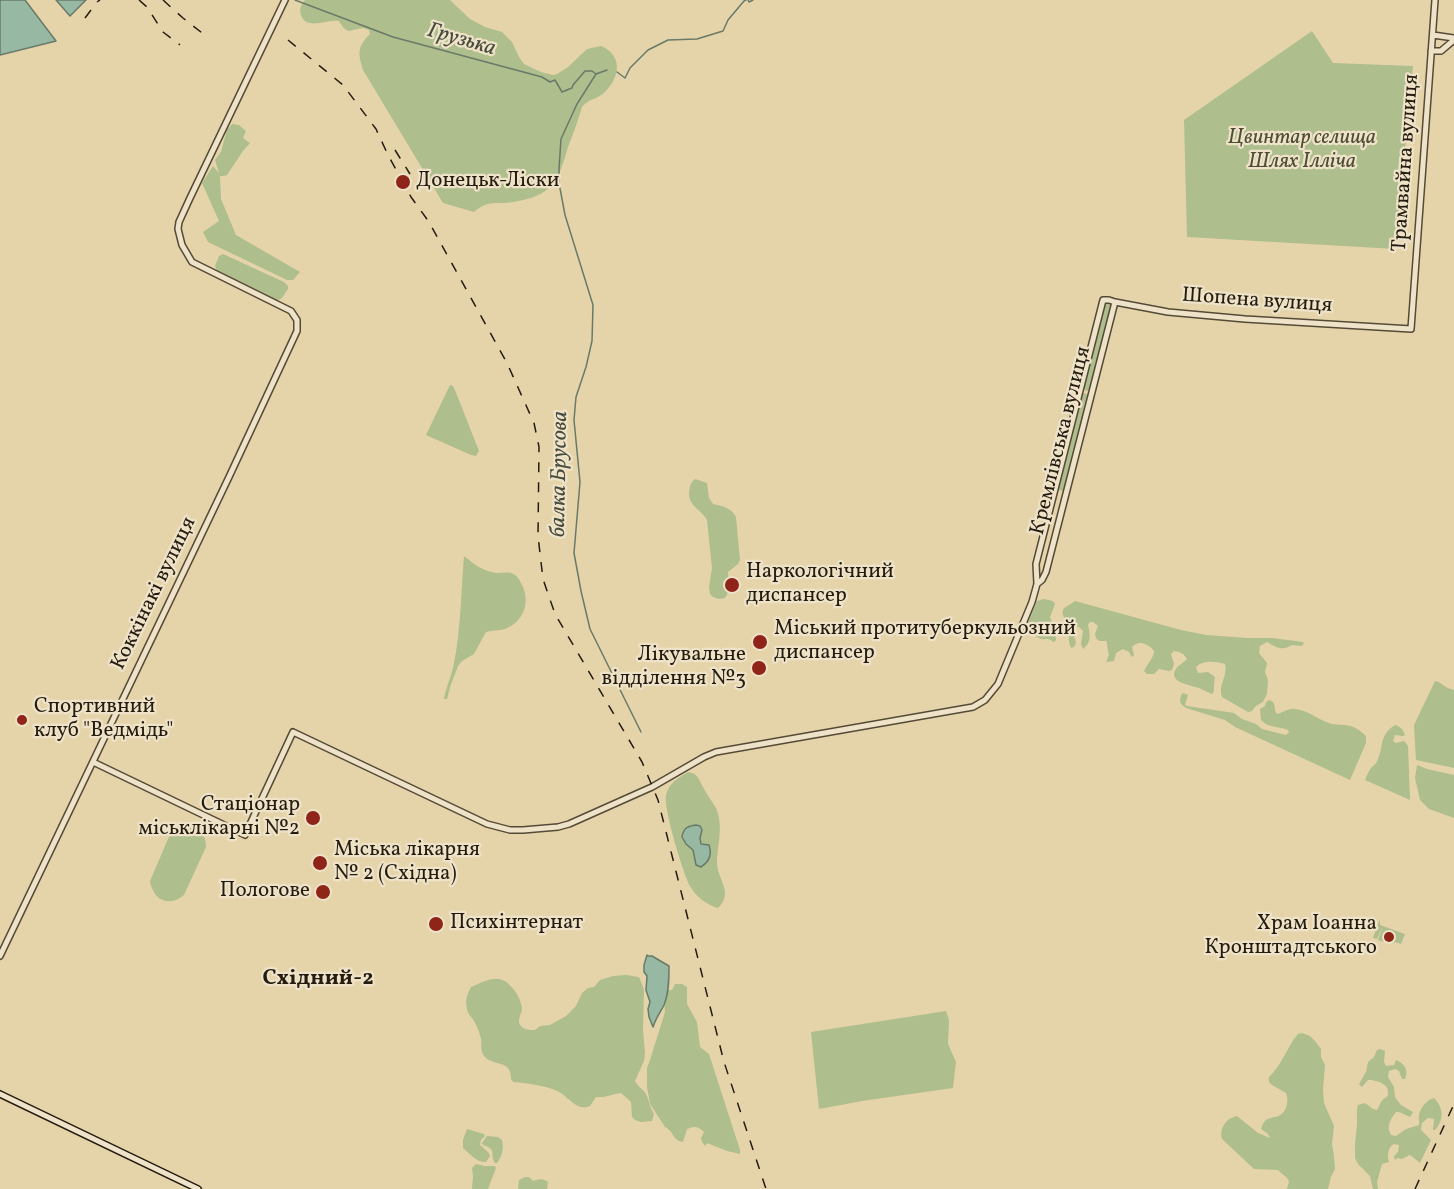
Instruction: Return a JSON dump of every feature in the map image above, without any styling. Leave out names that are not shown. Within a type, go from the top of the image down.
[{"type":"street","name":"Коккінакі вулиця","points":[[0,956],[297,331],[297,320],[291,310],[192,262],[182,245],[178,230],[179,222],[190,198],[285,0]]},
{"type":"street","name":"Трамвайна вулиця","points":[[1411,329],[1435,0]]},
{"type":"street","points":[[1433,35],[1454,39]]},
{"type":"street","points":[[1431,51],[1441,51],[1454,39]]},
{"type":"street","name":"Шопена вулиця","points":[[1103,300],[1165,312],[1411,329]]},
{"type":"street","name":"Кремлівська вулиця","points":[[1037,584],[1036,564],[1103,300]]},
{"type":"street","name":"Кремлівська вулиця","points":[[93,762],[245,835],[293,732],[478,820],[510,830],[538,830],[558,827],[584,818],[716,752],[973,707],[985,700],[998,684],[1032,602],[1037,584],[1044,576],[1115,302]]},
{"type":"street","points":[[0,1094],[198,1189]]},
{"type":"green space","points":[[305,0],[450,0],[470,19],[502,32],[512,42],[524,64],[541,72],[557,74],[587,49],[601,46],[613,55],[617,67],[616,73],[605,92],[582,107],[561,170],[545,191],[537,196],[513,202],[488,204],[474,212],[443,203],[363,70],[360,50],[370,34],[369,30],[360,28],[349,31],[339,21],[308,22],[300,13]]},
{"type":"green space","name":"Цвинтар селища Шлях Ілліча","points":[[1312,31],[1333,63],[1413,66],[1396,249],[1187,237],[1184,120]]},
{"type":"green space","points":[[232,124],[239,125],[246,131],[243,138],[250,143],[227,175],[220,176],[221,199],[236,235],[300,272],[293,280],[287,280],[208,242],[203,232],[219,221],[202,183],[213,166],[219,173],[215,160],[221,152],[227,130]]},
{"type":"green space","points":[[223,254],[284,282],[288,289],[277,301],[218,273],[215,266],[219,256]]},
{"type":"green space","points":[[1106,303],[1111,306],[1090,389],[1087,391],[1084,387]]},
{"type":"green space","points":[[450,385],[455,390],[479,451],[476,456],[426,435]]},
{"type":"green space","points":[[1084,393],[1088,397],[1065,489],[1062,491],[1057,489],[1081,395]]},
{"type":"green space","points":[[695,479],[707,483],[709,498],[713,504],[729,509],[736,517],[740,560],[728,572],[729,584],[725,598],[719,599],[710,594],[712,568],[707,520],[689,497],[690,485]]},
{"type":"green space","points":[[464,556],[475,565],[488,571],[515,575],[523,587],[526,600],[523,612],[511,626],[503,630],[486,632],[474,654],[458,666],[447,699],[444,699],[456,650]]},
{"type":"green space","points":[[1044,599],[1053,601],[1055,604],[1050,617],[1055,629],[1056,640],[1054,642],[1041,639],[1025,630],[1037,601]]},
{"type":"green space","points":[[1075,601],[1206,635],[1272,638],[1304,644],[1282,648],[1267,642],[1260,646],[1259,653],[1267,663],[1265,672],[1268,680],[1267,694],[1263,702],[1248,712],[1222,697],[1221,688],[1225,664],[1209,662],[1196,667],[1198,673],[1208,672],[1215,677],[1212,694],[1175,678],[1176,669],[1187,659],[1178,652],[1174,651],[1171,654],[1174,664],[1172,670],[1159,669],[1154,674],[1147,674],[1144,671],[1154,651],[1144,643],[1138,643],[1132,647],[1133,657],[1123,649],[1116,653],[1114,661],[1106,662],[1109,655],[1107,642],[1096,638],[1098,626],[1093,622],[1088,625],[1089,641],[1083,649],[1081,644],[1083,631],[1074,626],[1076,643],[1071,648],[1063,610]]},
{"type":"green space","points":[[1435,681],[1454,690],[1454,768],[1416,760],[1414,725]]},
{"type":"green space","points":[[1183,693],[1188,695],[1185,705],[1187,706],[1234,713],[1262,729],[1286,735],[1288,730],[1270,726],[1261,720],[1260,709],[1269,700],[1273,702],[1277,714],[1295,709],[1328,723],[1354,727],[1366,736],[1366,743],[1350,780],[1235,727],[1225,720],[1186,708],[1180,701]]},
{"type":"green space","points":[[1395,725],[1401,728],[1405,735],[1395,735],[1393,741],[1396,743],[1404,741],[1408,746],[1410,800],[1365,780],[1377,761],[1384,736]]},
{"type":"green space","points":[[1417,765],[1454,775],[1454,818],[1429,809],[1420,800],[1415,778]]},
{"type":"green space","points":[[688,772],[698,777],[718,815],[720,829],[717,864],[725,897],[718,908],[702,900],[690,886],[670,826],[666,802],[667,791],[674,781]]},
{"type":"green space","points":[[187,824],[201,832],[205,838],[206,847],[184,895],[173,901],[162,900],[154,893],[150,881],[171,832],[176,827]]},
{"type":"green space","points":[[1380,919],[1380,925],[1383,926],[1377,939],[1373,938]]},
{"type":"green space","points":[[1383,926],[1405,934],[1401,944],[1391,942],[1395,933],[1391,931],[1387,931],[1383,942],[1378,940]]},
{"type":"green space","points":[[626,975],[639,977],[644,990],[645,1053],[635,1081],[647,1096],[654,1114],[652,1121],[635,1120],[632,1117],[631,1102],[621,1093],[596,1097],[590,1106],[581,1107],[551,1088],[513,1082],[505,1066],[483,1055],[479,1032],[466,1006],[471,987],[494,979],[509,984],[522,1008],[520,1024],[525,1029],[535,1030],[566,1016],[576,1006],[582,993],[594,987],[600,980]]},
{"type":"green space","points":[[675,984],[687,987],[687,1004],[697,1022],[700,1047],[709,1054],[740,1154],[707,1143],[705,1146],[701,1138],[704,1132],[696,1127],[687,1129],[683,1142],[679,1141],[665,1127],[650,1104],[647,1068],[665,1012],[664,1002],[667,990],[672,990]]},
{"type":"green space","points":[[946,1011],[949,1020],[948,1044],[956,1062],[953,1088],[819,1109],[811,1032]]},
{"type":"green space","points":[[1302,1033],[1310,1036],[1316,1042],[1321,1049],[1321,1057],[1325,1065],[1324,1103],[1334,1126],[1332,1144],[1335,1169],[1328,1189],[1287,1189],[1289,1182],[1278,1170],[1254,1169],[1222,1139],[1221,1135],[1227,1122],[1237,1116],[1258,1133],[1270,1138],[1261,1129],[1262,1125],[1268,1119],[1282,1113],[1287,1106],[1287,1099],[1286,1093],[1269,1082],[1269,1077],[1294,1039]]},
{"type":"green space","points":[[1380,1049],[1385,1051],[1386,1066],[1394,1065],[1396,1060],[1405,1067],[1405,1079],[1402,1079],[1399,1071],[1395,1069],[1389,1071],[1388,1077],[1394,1087],[1397,1100],[1413,1112],[1410,1117],[1396,1112],[1389,1123],[1391,1135],[1396,1136],[1406,1129],[1419,1125],[1421,1110],[1427,1102],[1434,1098],[1442,1114],[1435,1130],[1433,1130],[1434,1119],[1428,1118],[1422,1123],[1421,1130],[1431,1140],[1420,1163],[1410,1155],[1395,1160],[1394,1156],[1398,1152],[1399,1145],[1394,1144],[1388,1152],[1389,1162],[1382,1164],[1377,1182],[1378,1189],[1373,1189],[1370,1176],[1355,1158],[1355,1144],[1358,1105],[1365,1103],[1377,1110],[1388,1095],[1384,1084],[1378,1081],[1368,1080],[1362,1087],[1359,1084],[1366,1072],[1368,1062]]},
{"type":"green space","points":[[467,1129],[484,1134],[480,1145],[489,1153],[490,1156],[486,1162],[476,1159],[463,1148]]},
{"type":"green space","points":[[487,1136],[498,1137],[502,1140],[502,1152],[497,1163],[493,1160],[492,1151],[482,1143]]},
{"type":"green space","points":[[476,1164],[496,1168],[488,1189],[472,1189],[472,1168]]},
{"type":"green space","points":[[525,1177],[533,1181],[541,1179],[548,1182],[547,1189],[518,1189],[519,1180]]},
{"type":"shaded area","points":[[0,0],[25,0],[56,41],[0,55]]},
{"type":"shaded area","points":[[56,0],[86,0],[70,16]]},
{"type":"shaded area","points":[[696,825],[702,830],[701,844],[709,845],[710,848],[709,858],[701,867],[696,865],[693,850],[682,837],[686,828]]},
{"type":"shaded area","points":[[647,955],[669,966],[666,1000],[653,1027],[649,1017],[650,1002],[646,990],[647,976],[644,972]]},
{"type":"waterway","name":"Грузька","points":[[295,0],[393,37],[542,77],[550,82],[555,80],[562,92],[572,88],[585,71],[592,71],[596,74],[607,70]]},
{"type":"waterway","name":"Грузька","points":[[617,72],[625,78],[630,68],[648,50],[668,40],[697,39],[723,31],[728,20],[746,0]]},
{"type":"waterway","name":"Грузька","points":[[748,0],[749,2],[753,0]]},
{"type":"waterway","name":"балка Брусова","points":[[596,74],[577,104],[561,139],[559,169],[559,183],[565,215],[593,305],[592,341],[576,397],[574,420],[580,482],[574,553],[590,629],[641,732]]},
{"type":"railway","points":[[85,18],[100,0]]},
{"type":"railway","points":[[139,0],[147,7],[163,32],[180,45]]},
{"type":"railway","points":[[163,0],[206,36]]},
{"type":"railway","points":[[288,40],[343,85],[376,129],[411,197],[429,222],[507,363],[534,423],[539,447],[538,536],[543,579],[555,614],[642,762],[658,800],[724,1062],[766,1189]]},
{"type":"railway","points":[[395,150],[410,174]]},
{"type":"railway","points":[[1415,1189],[1454,1104]]},
{"type":"place","name":"Донецьк-Ліски","points":[[403,182]]},
{"type":"place","name":"Наркологічний диспансер","points":[[732,585]]},
{"type":"place","name":"Міський протитуберкульозний диспансер","points":[[760,642]]},
{"type":"place","name":"Лікувальне відділення №3","points":[[759,668]]},
{"type":"place","name":"Спортивний клуб \"Ведмідь\"","points":[[22,720]]},
{"type":"place","name":"Стаціонар міськлікарні №2","points":[[313,818]]},
{"type":"place","name":"Міська лікарня № 2 (Східна)","points":[[320,863]]},
{"type":"place","name":"Пологове","points":[[323,892]]},
{"type":"place","name":"Психінтернат","points":[[436,924]]},
{"type":"place","name":"Храм Іоанна Кронштадтського","points":[[1389,937]]},
{"type":"district","name":"Східний-2","points":[[318,980]]}]
